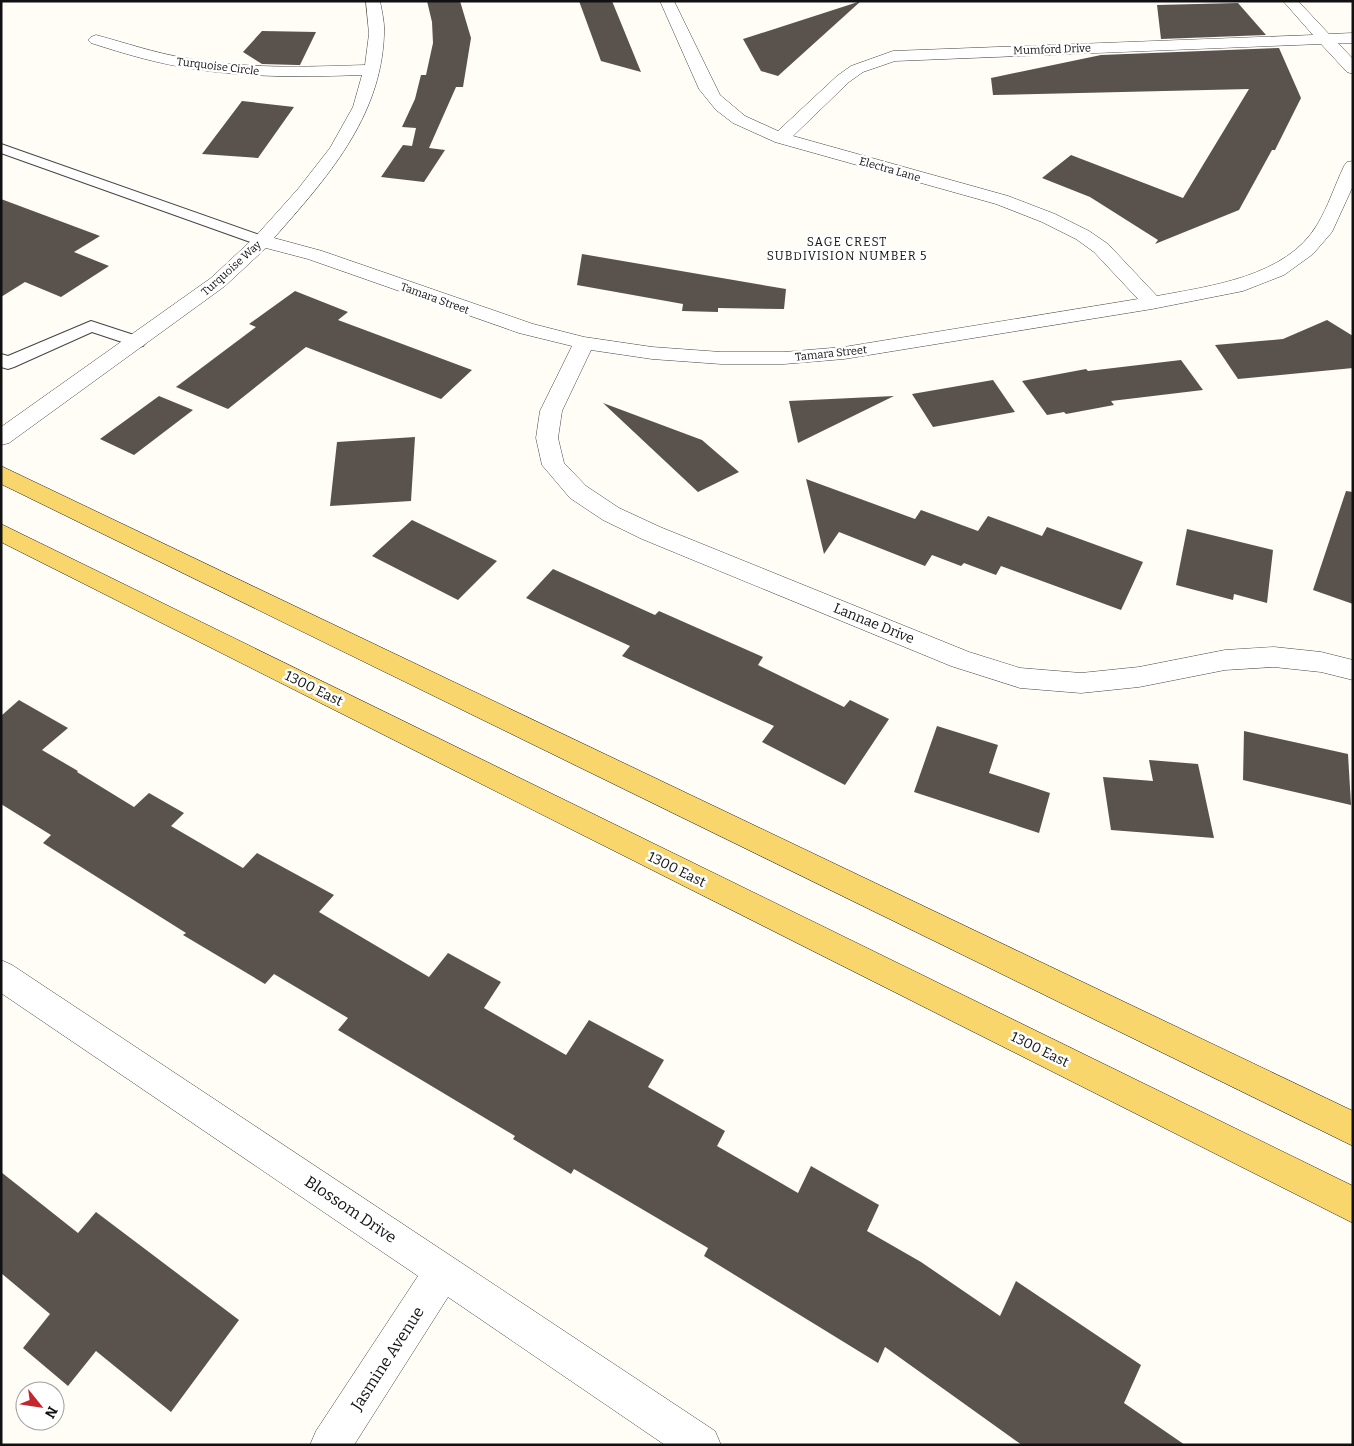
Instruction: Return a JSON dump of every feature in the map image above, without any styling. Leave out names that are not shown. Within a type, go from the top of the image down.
[{"type":"main road","points":[[1,474],[1353,1128]]},
{"type":"main road","name":"1300 East","points":[[1,532],[1353,1205]]},
{"type":"street","name":"Turquoise Way","points":[[1,438],[218,282],[262,241],[304,193],[338,149],[361,108],[372,70],[377,34],[373,1]]},
{"type":"street","name":"Electra Lane","points":[[667,1],[714,102],[730,116],[753,128],[781,138],[1002,200],[1036,212],[1068,227],[1094,243],[1152,303]]},
{"type":"street","points":[[1290,1],[1353,69]]},
{"type":"street","name":"Mumford Drive","points":[[781,138],[842,79],[857,69],[893,56],[1353,38]]},
{"type":"street","name":"Turquoise Circle","points":[[96,40],[196,66],[242,71],[372,70]]},
{"type":"street","name":"Tamara Street","points":[[262,241],[315,255],[517,326],[584,343],[652,353],[721,358],[784,358],[844,353],[1152,303],[1236,287],[1277,271],[1306,250],[1324,228],[1353,166]]},
{"type":"street","name":"Lannae Drive","points":[[584,343],[551,411],[547,438],[553,465],[578,492],[603,508],[650,533],[960,659],[1020,678],[1082,683],[1139,678],[1225,660],[1274,657],[1321,662],[1353,670]]},
{"type":"street","name":"Blossom Drive","points":[[1,975],[701,1445]]},
{"type":"street","name":"Jasmine Avenue","points":[[330,1445],[443,1271]]},
{"type":"lane","points":[[1,148],[262,241]]},
{"type":"lane","points":[[1,360],[8,363],[91,326],[137,342]]},
{"type":"building","points":[[427,1],[460,1],[471,38],[463,87],[456,87],[429,148],[445,150],[424,182],[381,177],[403,145],[412,146],[416,128],[402,127],[415,99],[421,75],[426,75],[433,43],[432,22]]},
{"type":"building","points":[[579,1],[612,1],[641,72],[601,61]]},
{"type":"building","points":[[861,1],[778,76],[761,71],[743,39]]},
{"type":"building","points":[[1238,3],[1266,35],[1161,39],[1157,5]]},
{"type":"building","points":[[262,31],[316,32],[300,65],[297,65],[262,64],[243,52]]},
{"type":"building","points":[[1279,48],[1301,98],[1275,150],[1272,150],[1239,210],[1155,244],[1158,240],[1090,197],[1042,178],[1071,155],[1183,198],[1249,89],[993,95],[991,78],[1101,55]]},
{"type":"building","points":[[242,101],[294,107],[258,158],[202,154]]},
{"type":"building","points":[[1,199],[100,236],[74,252],[109,266],[61,297],[25,282],[1,297]]},
{"type":"building","points":[[582,254],[786,289],[784,309],[718,308],[718,312],[682,311],[683,304],[577,285]]},
{"type":"building","points":[[295,291],[348,312],[338,320],[472,370],[441,399],[306,347],[228,409],[176,387],[256,327],[249,324]]},
{"type":"building","points":[[1327,320],[1353,336],[1353,368],[1238,379],[1215,345],[1283,339]]},
{"type":"building","points":[[1181,360],[1203,390],[1111,401],[1114,405],[1066,414],[1064,412],[1047,415],[1022,381],[1086,369],[1088,371]]},
{"type":"building","points":[[993,380],[1015,412],[933,427],[912,394]]},
{"type":"building","points":[[159,396],[193,410],[134,455],[100,439]]},
{"type":"building","points":[[894,396],[798,443],[789,401]]},
{"type":"building","points":[[603,403],[702,440],[739,472],[698,492]]},
{"type":"building","points":[[415,437],[411,501],[330,506],[337,442]]},
{"type":"building","points":[[806,479],[915,519],[921,510],[978,531],[988,516],[1042,536],[1047,527],[1143,562],[1121,610],[1001,566],[996,575],[964,563],[961,566],[932,555],[925,566],[839,532],[824,554]]},
{"type":"building","points":[[1346,491],[1353,492],[1353,604],[1313,590]]},
{"type":"building","points":[[412,520],[497,561],[458,600],[372,556]]},
{"type":"building","points":[[1187,529],[1273,550],[1267,603],[1234,594],[1233,600],[1176,585]]},
{"type":"building","points":[[553,569],[655,615],[659,611],[763,657],[758,665],[844,707],[850,700],[889,719],[845,785],[762,742],[774,726],[622,656],[630,646],[526,598]]},
{"type":"building","points":[[19,700],[68,728],[42,750],[134,807],[149,793],[184,813],[171,826],[243,868],[257,853],[334,895],[319,912],[429,977],[448,953],[501,982],[484,1008],[566,1055],[589,1020],[664,1060],[648,1087],[725,1131],[717,1146],[798,1193],[811,1166],[879,1205],[867,1231],[921,1262],[1000,1316],[1016,1281],[1141,1365],[1124,1403],[1185,1445],[1022,1445],[885,1347],[878,1363],[704,1256],[708,1248],[574,1169],[571,1174],[513,1139],[515,1136],[338,1030],[348,1018],[274,974],[265,984],[183,935],[186,933],[43,843],[51,835],[1,804],[1,716]]},
{"type":"building","points":[[937,726],[998,745],[989,773],[1050,793],[1039,833],[914,792]]},
{"type":"building","points":[[1244,731],[1348,754],[1351,805],[1243,780]]},
{"type":"building","points":[[1149,760],[1198,764],[1214,838],[1111,830],[1103,777],[1153,781]]},
{"type":"building","points":[[1,1172],[78,1233],[96,1212],[239,1320],[171,1412],[96,1351],[68,1386],[65,1381],[62,1381],[23,1348],[50,1314],[1,1273]]},
{"type":"district","name":"SAGE CREST SUBDIVISION NUMBER 5","points":[[847,249]]}]
